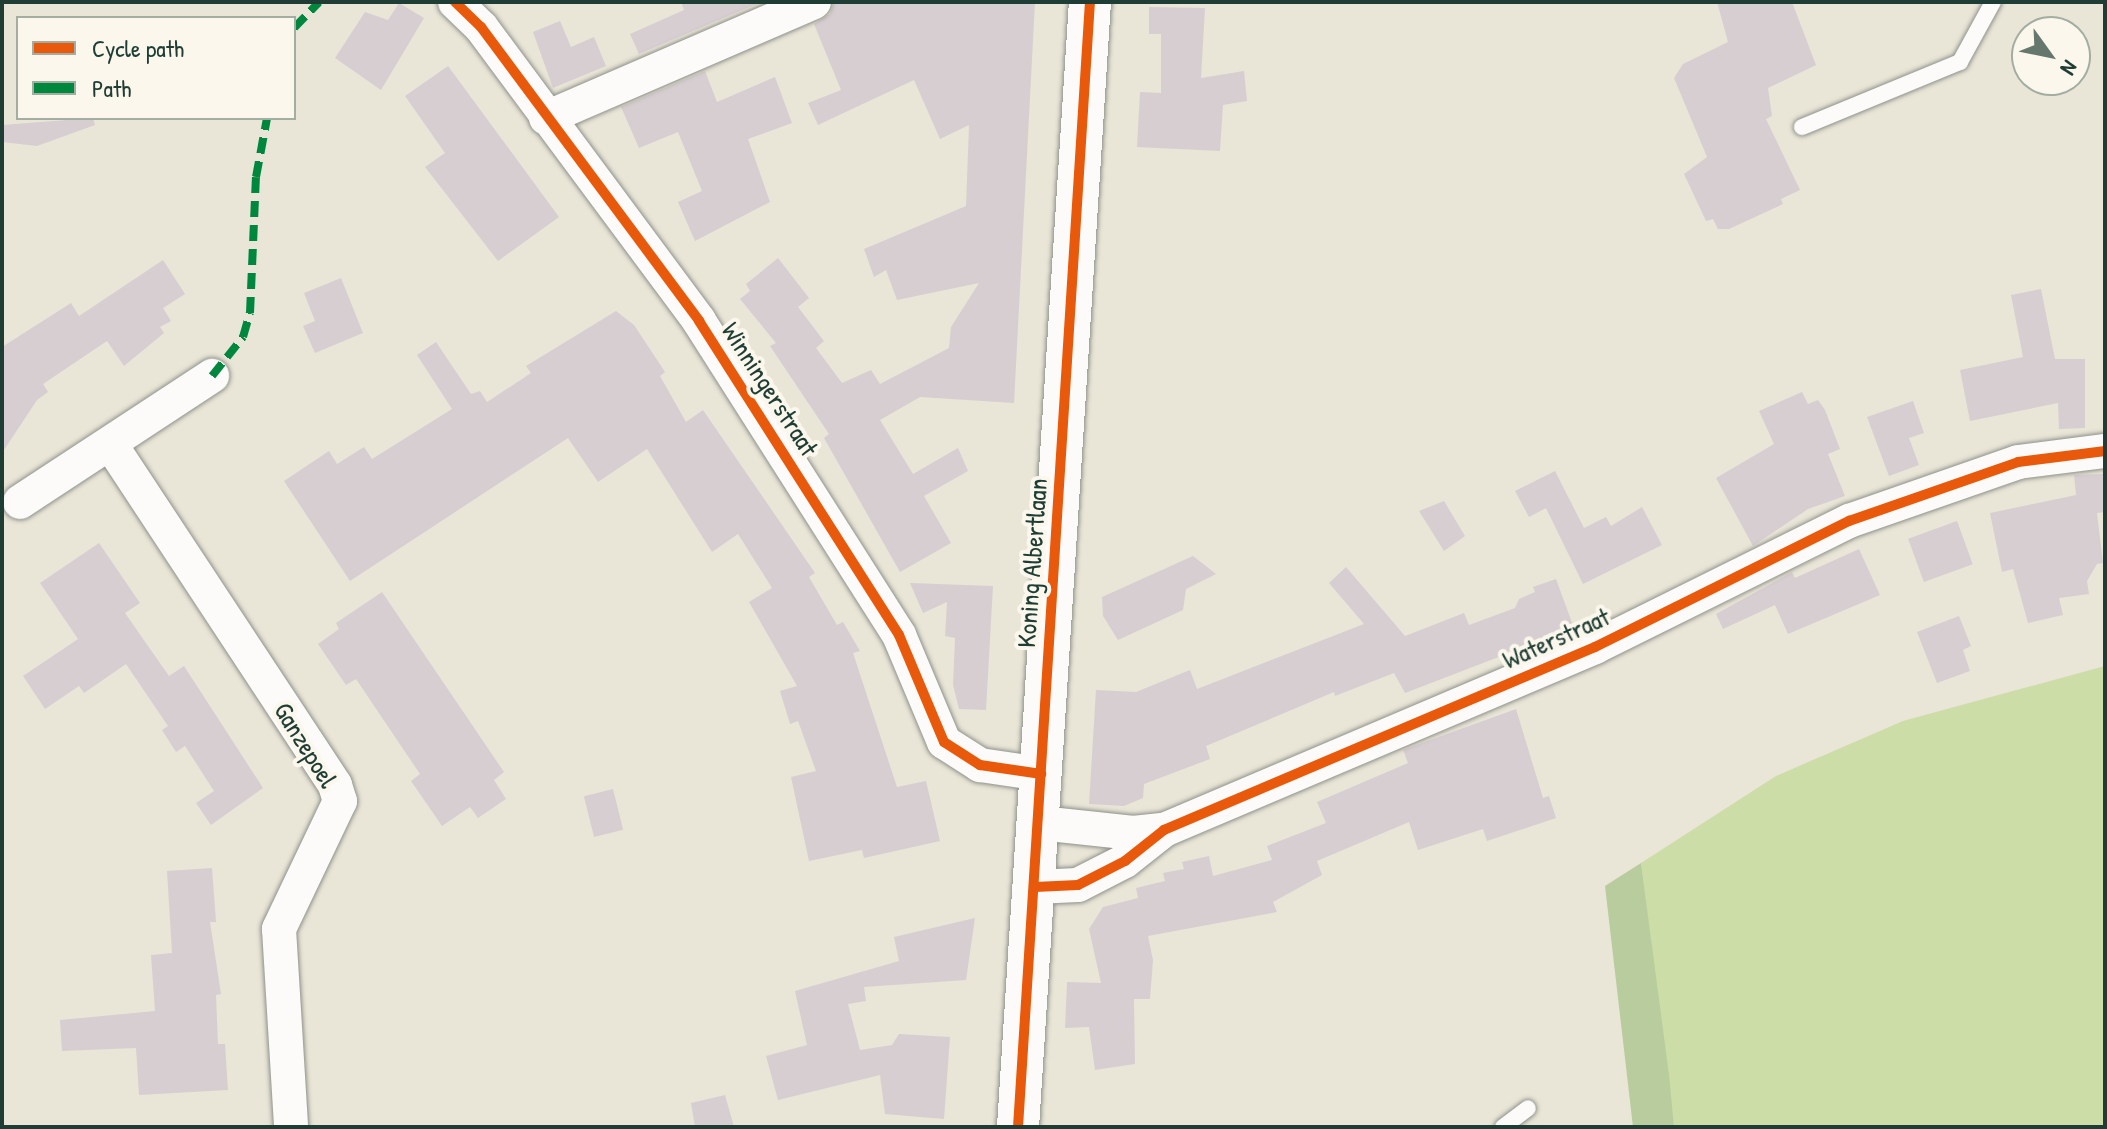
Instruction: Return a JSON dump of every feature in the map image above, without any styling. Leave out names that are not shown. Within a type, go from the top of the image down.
[{"type":"street","name":"Winningerstraat","points":[[455,2],[481,27],[699,321],[899,635],[944,742],[980,765],[1041,774]]},
{"type":"street","points":[[546,118],[814,2]]},
{"type":"street","name":"Koning Albertlaan","points":[[1018,1127],[1040,823],[1090,2]]},
{"type":"street","points":[[20,502],[212,376]]},
{"type":"street","name":"Ganzepoel","points":[[111,445],[340,801],[279,929],[291,1127]]},
{"type":"street","name":"Waterstraat","points":[[1035,887],[1078,885],[1125,861],[1164,830],[1595,647],[1849,521],[2018,462],[2105,451]]},
{"type":"street","name":"Waterstraat","points":[[1040,823],[1133,833],[1164,830]]},
{"type":"lane","points":[[1802,127],[1960,62],[1993,2]]},
{"type":"lane","points":[[1503,1127],[1528,1108]]},
{"type":"green space","points":[[2105,666],[2105,1127],[1674,1127],[1641,863],[1776,776],[1903,721]]},
{"type":"green space","points":[[1641,863],[1674,1127],[1633,1127],[1605,886]]},
{"type":"building","points":[[681,2],[761,2],[639,54],[630,34],[684,10]]},
{"type":"building","points":[[834,2],[1035,2],[1014,403],[920,397],[880,420],[913,474],[958,448],[968,471],[924,496],[951,543],[900,572],[824,438],[829,434],[770,346],[776,343],[740,299],[750,291],[746,284],[778,258],[809,298],[798,307],[824,341],[816,348],[842,383],[871,370],[880,384],[949,348],[951,327],[979,283],[897,300],[886,270],[874,277],[864,249],[966,206],[969,125],[940,139],[914,80],[818,125],[808,103],[841,90],[814,24],[830,14]]},
{"type":"building","points":[[1717,2],[1792,2],[1816,65],[1768,88],[1772,116],[1766,119],[1800,190],[1781,199],[1783,204],[1729,229],[1718,229],[1713,219],[1706,221],[1684,174],[1707,157],[1674,78],[1683,64],[1728,42]]},
{"type":"building","points":[[399,3],[424,18],[381,90],[335,58],[365,12],[388,20]]},
{"type":"building","points":[[1149,7],[1205,8],[1201,78],[1244,71],[1247,101],[1223,105],[1220,151],[1137,147],[1140,92],[1161,93],[1161,34],[1149,34]]},
{"type":"building","points":[[560,21],[571,47],[594,37],[606,66],[553,88],[533,32]]},
{"type":"building","points":[[448,66],[559,217],[498,261],[425,167],[445,153],[405,96]]},
{"type":"building","points":[[705,71],[717,102],[775,77],[792,123],[748,139],[770,202],[695,241],[678,202],[702,191],[678,132],[639,148],[621,107]]},
{"type":"building","points":[[94,120],[95,125],[37,146],[2,142],[2,125]]},
{"type":"building","points":[[163,260],[185,294],[163,308],[171,321],[160,327],[164,333],[124,366],[107,341],[43,384],[48,392],[37,400],[2,453],[2,347],[71,303],[79,316]]},
{"type":"building","points":[[341,278],[363,333],[315,353],[303,326],[315,321],[304,293]]},
{"type":"building","points":[[2041,289],[2055,359],[2085,359],[2085,428],[2059,429],[2058,403],[1970,421],[1960,370],[2023,357],[2011,295]]},
{"type":"building","points":[[616,311],[634,325],[665,372],[660,376],[686,422],[703,410],[815,573],[809,577],[837,625],[843,622],[860,651],[853,653],[897,787],[926,781],[940,841],[864,858],[862,850],[809,861],[791,777],[816,771],[798,721],[790,724],[780,691],[797,686],[749,602],[772,588],[738,534],[712,552],[647,449],[598,482],[568,438],[350,581],[284,481],[329,451],[337,464],[364,447],[372,459],[452,409],[417,355],[436,342],[471,394],[480,391],[487,402],[531,373],[526,366]]},
{"type":"building","points":[[1802,392],[1808,404],[1818,400],[1825,410],[1840,449],[1828,454],[1845,496],[1808,509],[1753,546],[1716,478],[1774,444],[1759,411]]},
{"type":"building","points":[[1913,401],[1924,433],[1909,438],[1919,465],[1889,476],[1867,417]]},
{"type":"building","points":[[1555,471],[1584,528],[1606,517],[1611,526],[1642,507],[1662,545],[1583,584],[1546,508],[1529,517],[1515,491]]},
{"type":"building","points":[[2105,474],[2105,512],[2097,513],[2103,563],[2097,564],[2087,581],[2089,594],[2059,598],[2063,615],[2028,623],[2013,569],[2002,572],[1990,513],[2076,495],[2074,475]]},
{"type":"building","points":[[1444,501],[1465,536],[1444,551],[1419,511]]},
{"type":"building","points":[[1957,521],[1973,564],[1924,582],[1908,539]]},
{"type":"building","points":[[99,543],[140,603],[125,613],[169,676],[184,666],[263,788],[211,825],[196,803],[214,791],[185,746],[176,752],[162,730],[168,726],[126,664],[84,693],[79,686],[45,709],[23,676],[78,639],[40,583]]},
{"type":"building","points":[[1859,549],[1880,595],[1788,634],[1775,605],[1723,629],[1716,614],[1792,572],[1795,578]]},
{"type":"building","points":[[1193,556],[1216,574],[1186,589],[1183,610],[1118,640],[1103,616],[1102,597]]},
{"type":"building","points":[[1346,567],[1405,636],[1464,613],[1469,625],[1515,608],[1519,599],[1535,592],[1533,587],[1556,579],[1574,628],[1405,693],[1394,673],[1335,696],[1334,692],[1206,746],[1210,759],[1144,784],[1143,798],[1124,806],[1089,804],[1096,690],[1136,692],[1190,670],[1197,689],[1364,624],[1329,583]]},
{"type":"building","points":[[910,583],[993,586],[986,710],[959,709],[953,685],[955,638],[945,636],[947,602],[923,613]]},
{"type":"building","points":[[382,592],[504,772],[494,780],[506,799],[478,818],[470,807],[442,826],[411,781],[420,774],[356,679],[346,685],[318,644],[339,629],[336,623]]},
{"type":"building","points":[[1959,616],[1971,646],[1963,650],[1970,671],[1937,683],[1917,632]]},
{"type":"building","points":[[1516,709],[1543,798],[1549,796],[1556,818],[1487,841],[1483,829],[1418,850],[1409,822],[1317,861],[1322,875],[1273,902],[1277,912],[1148,936],[1153,960],[1150,999],[1134,999],[1135,1064],[1095,1070],[1089,1027],[1065,1028],[1067,982],[1101,983],[1089,929],[1103,907],[1138,898],[1136,888],[1165,881],[1163,873],[1184,869],[1182,862],[1209,856],[1213,876],[1272,860],[1267,846],[1326,823],[1317,802],[1408,763],[1403,750]]},
{"type":"building","points":[[613,789],[623,830],[594,837],[584,796]]},
{"type":"building","points":[[212,868],[216,922],[210,922],[221,994],[216,995],[218,1044],[225,1044],[228,1090],[139,1095],[136,1048],[62,1051],[60,1020],[155,1011],[151,955],[172,953],[167,871]]},
{"type":"building","points":[[975,918],[966,980],[864,987],[866,1001],[848,1004],[860,1050],[892,1045],[899,1034],[950,1037],[944,1119],[885,1114],[880,1075],[778,1100],[766,1056],[807,1045],[795,991],[899,961],[894,937]]},
{"type":"building","points":[[725,1095],[734,1127],[695,1127],[691,1103]]},
{"type":"marked path","points":[[296,26],[319,2]]},
{"type":"marked path","points":[[212,376],[243,337],[250,313],[256,177],[267,120]]},
{"type":"cycle path","points":[[455,2],[481,27],[699,321],[899,635],[944,742],[980,765],[1041,774]]},
{"type":"cycle path","points":[[1018,1127],[1090,2]]},
{"type":"cycle path","points":[[1035,887],[1078,885],[1125,861],[1164,830],[1595,647],[1849,521],[2018,462],[2105,451]]}]
